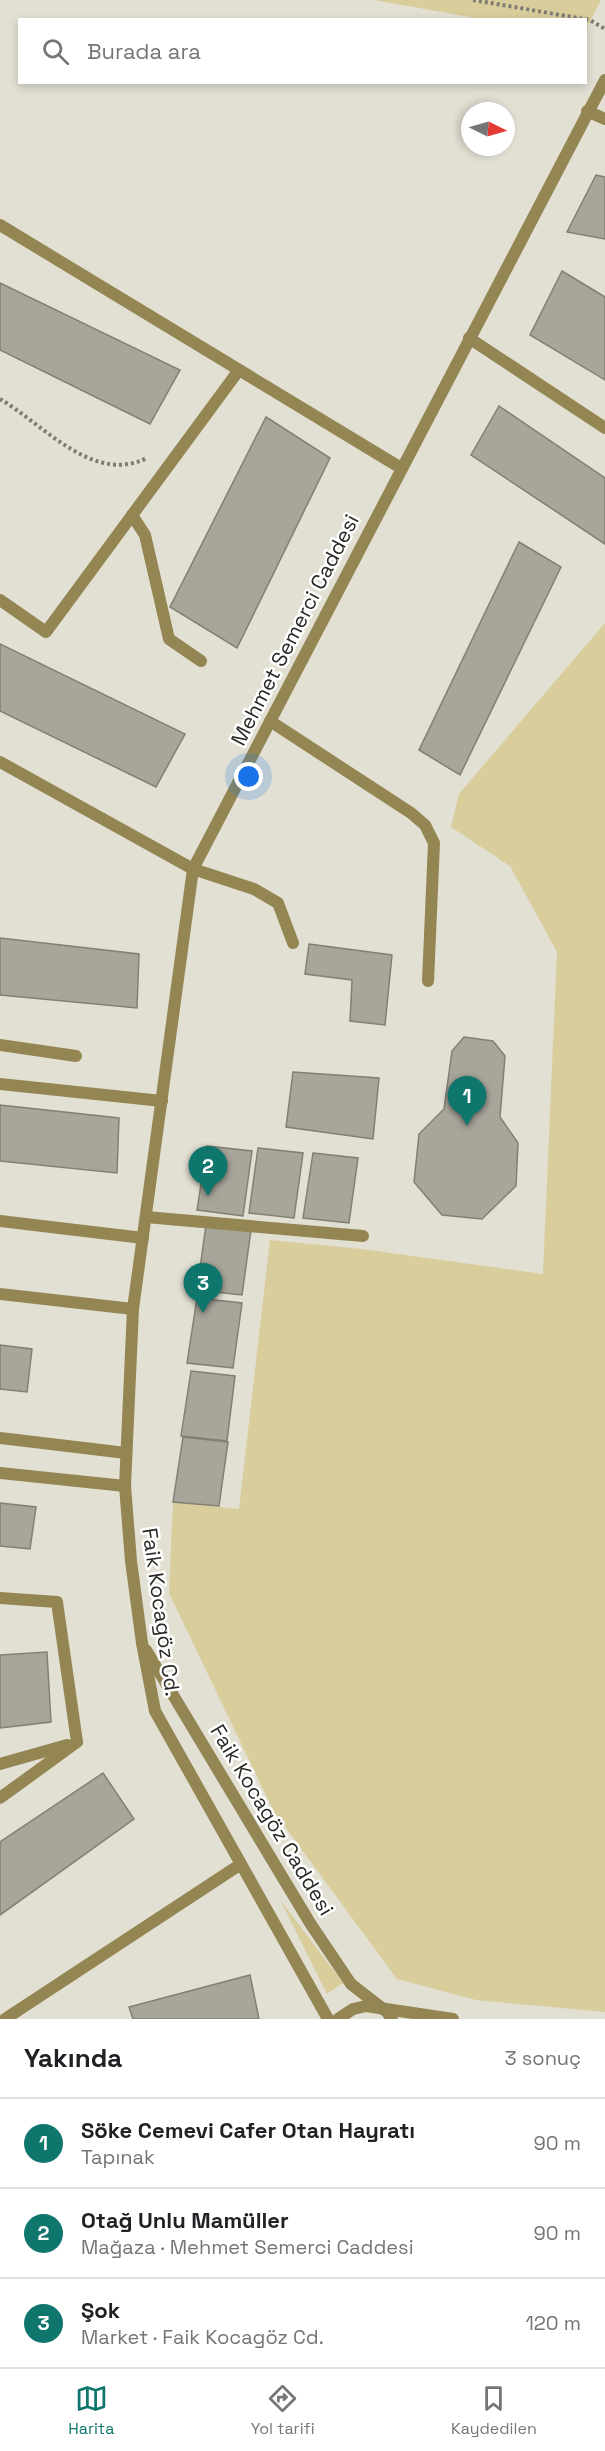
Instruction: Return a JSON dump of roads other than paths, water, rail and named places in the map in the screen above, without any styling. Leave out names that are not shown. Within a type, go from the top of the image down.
[{"type":"street","name":"Mehmet Semerci Caddesi","points":[[143,1238],[193,869],[605,80]]},
{"type":"street","points":[[587,111],[605,119]]},
{"type":"street","points":[[0,225],[401,468]]},
{"type":"street","points":[[469,338],[605,428]]},
{"type":"street","points":[[0,600],[46,632],[239,370]]},
{"type":"street","points":[[132,515],[144,535],[169,639],[201,661]]},
{"type":"street","points":[[270,721],[411,813],[425,825],[434,843],[428,981]]},
{"type":"street","points":[[0,762],[193,869],[254,889],[278,903],[293,943]]},
{"type":"street","points":[[0,1045],[76,1056]]},
{"type":"street","points":[[0,1084],[162,1101]]},
{"type":"street","points":[[146,1217],[363,1236]]},
{"type":"street","points":[[0,1221],[143,1238]]},
{"type":"street","name":"Faik Kocagöz Cd.","points":[[143,1238],[133,1309],[125,1486],[142,1643],[155,1711],[328,2019]]},
{"type":"street","points":[[0,1294],[133,1309]]},
{"type":"street","points":[[0,1438],[126,1453]]},
{"type":"street","points":[[0,1473],[125,1486]]},
{"type":"street","points":[[0,1598],[57,1602],[77,1742]]},
{"type":"street","name":"Faik Kocagöz Caddesi","points":[[142,1643],[310,1923],[351,1984],[387,2012],[392,2019]]},
{"type":"street","points":[[0,1764],[77,1742]]},
{"type":"street","points":[[0,1798],[77,1742]]},
{"type":"street","points":[[5,2019],[241,1864]]},
{"type":"street","points":[[338,2019],[353,2009],[366,2006],[453,2019]]},
{"type":"place","name":"Söke Cemevi Cafer Otan Hayratı","points":[[467,1126]]},
{"type":"place","name":"Otağ Unlu Mamüller","points":[[208,1196]]},
{"type":"place","name":"Şok","points":[[203,1313]]}]
